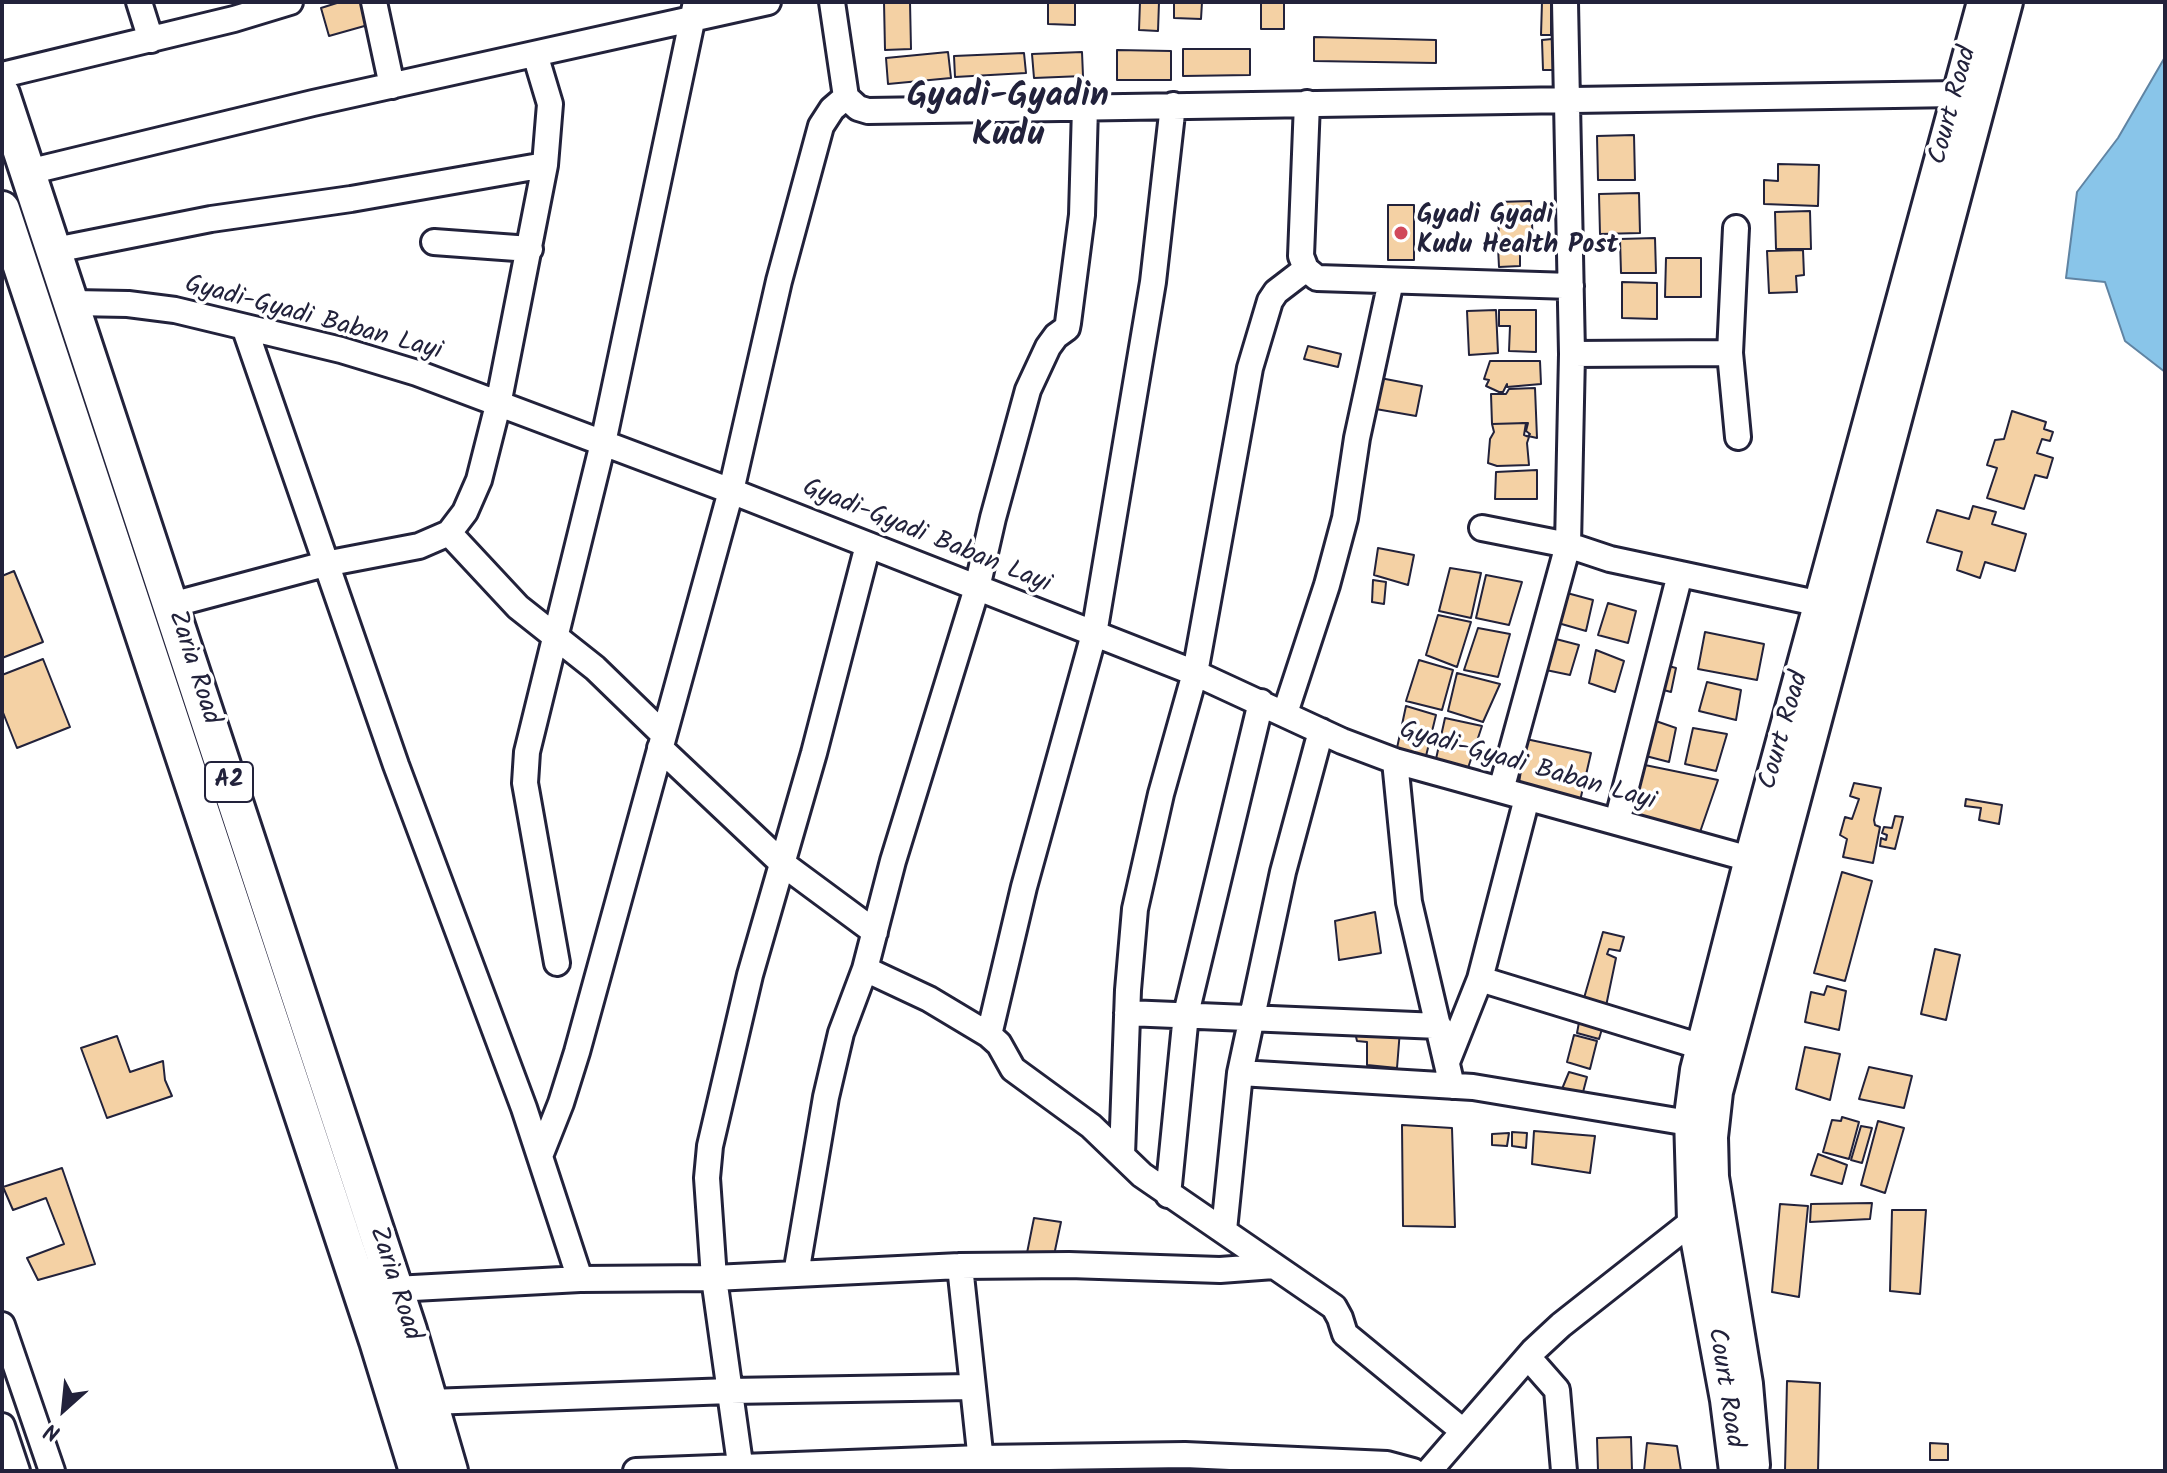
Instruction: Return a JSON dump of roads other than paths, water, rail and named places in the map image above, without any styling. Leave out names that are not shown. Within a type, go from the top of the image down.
[{"type":"highway","name":"Zaria Road","points":[[2,94],[395,1289],[450,1471]]},
{"type":"highway","name":"Zaria Road","points":[[2,209],[377,1341],[417,1471]]},
{"type":"main road","name":"Court Road","points":[[1735,1471],[1726,1400],[1693,1221],[1689,1123],[1696,1070],[1750,859],[1983,2]]},
{"type":"main road","name":"Court Road","points":[[1755,1471],[1747,1384],[1713,1177],[1712,1137],[1717,1092],[2007,2]]},
{"type":"street","points":[[139,2],[151,40]]},
{"type":"street","points":[[2,75],[234,19],[290,2]]},
{"type":"street","points":[[374,2],[392,86]]},
{"type":"street","points":[[28,172],[535,54],[695,10],[768,2]]},
{"type":"street","points":[[832,2],[846,97],[858,108],[868,111],[1958,94]]},
{"type":"street","points":[[1501,790],[1568,545],[1572,354],[1565,2]]},
{"type":"street","points":[[557,963],[525,783],[529,738],[603,443],[695,10]]},
{"type":"street","points":[[171,605],[325,564],[419,546],[449,533],[465,512],[479,480],[498,405],[545,165],[551,113],[535,54]]},
{"type":"street","points":[[540,1156],[577,1052],[731,491],[779,281],[821,126],[832,109],[846,97]]},
{"type":"street","points":[[1307,103],[1301,256],[1306,269],[1317,278],[1571,286]]},
{"type":"street","points":[[989,1035],[1024,887],[1094,634],[1153,282],[1173,105]]},
{"type":"street","points":[[796,1274],[826,1097],[841,1033],[865,969],[893,861],[977,588],[1028,390],[1048,347],[1067,328],[1082,215],[1085,107]]},
{"type":"street","points":[[55,250],[211,219],[351,199],[545,165]]},
{"type":"street","points":[[1736,228],[1730,353],[1738,437]]},
{"type":"street","points":[[434,242],[530,249]]},
{"type":"street","points":[[1122,1155],[1127,1013],[1135,909],[1161,794],[1195,673],[1250,368],[1270,301],[1276,292],[1306,269]]},
{"type":"street","points":[[1285,713],[1327,585],[1345,518],[1357,438],[1391,281]]},
{"type":"street","name":"Gyadi-Gyadi Baban Layi","points":[[73,303],[128,304],[175,310],[341,350],[417,373],[731,491],[1195,673],[1395,761],[1750,859]]},
{"type":"street","points":[[245,329],[396,765],[540,1156],[580,1279]]},
{"type":"street","points":[[1572,354],[1730,353]]},
{"type":"street","points":[[1482,528],[1821,604]]},
{"type":"street","points":[[449,533],[518,607],[595,668],[662,742],[783,864],[875,932]]},
{"type":"street","points":[[741,1470],[714,1278],[707,1178],[710,1146],[750,975],[783,864],[868,545]]},
{"type":"street","points":[[1617,822],[1680,574]]},
{"type":"street","points":[[1168,1195],[1186,1014],[1261,702]]},
{"type":"street","points":[[1224,1230],[1240,1073],[1283,872],[1321,731]]},
{"type":"street","points":[[1395,761],[1409,902],[1452,1086]]},
{"type":"street","points":[[1447,1062],[1480,979],[1527,798]]},
{"type":"street","points":[[865,969],[929,999],[989,1035],[999,1044],[1013,1069],[1091,1126],[1142,1175],[1334,1307],[1345,1334],[1463,1431]]},
{"type":"street","points":[[1480,979],[1702,1047]]},
{"type":"street","points":[[1127,1013],[1439,1026]]},
{"type":"street","points":[[1240,1073],[1452,1086],[1539,1097],[1689,1123]]},
{"type":"street","points":[[1429,1471],[1528,1357],[1561,1325],[1693,1221]]},
{"type":"street","points":[[395,1289],[580,1279],[714,1278],[960,1266],[1069,1265],[1220,1270],[1274,1266]]},
{"type":"street","points":[[960,1266],[981,1465]]},
{"type":"street","points":[[2,1325],[52,1471]]},
{"type":"street","points":[[1528,1357],[1557,1390],[1564,1471]]},
{"type":"street","points":[[430,1402],[730,1391],[971,1387]]},
{"type":"street","points":[[2,1426],[17,1471]]},
{"type":"street","points":[[636,1471],[981,1465],[1185,1455],[1387,1464],[1413,1471]]},
{"type":"water","points":[[2165,57],[2165,372],[2125,341],[2105,282],[2066,278],[2077,192],[2118,138]]},
{"type":"place","name":"Gyadi Gyadi Kudu Health Post","points":[[1401,233]]},
{"type":"district","name":"Gyadi-Gyadin Kudu","points":[[1008,118]]}]
